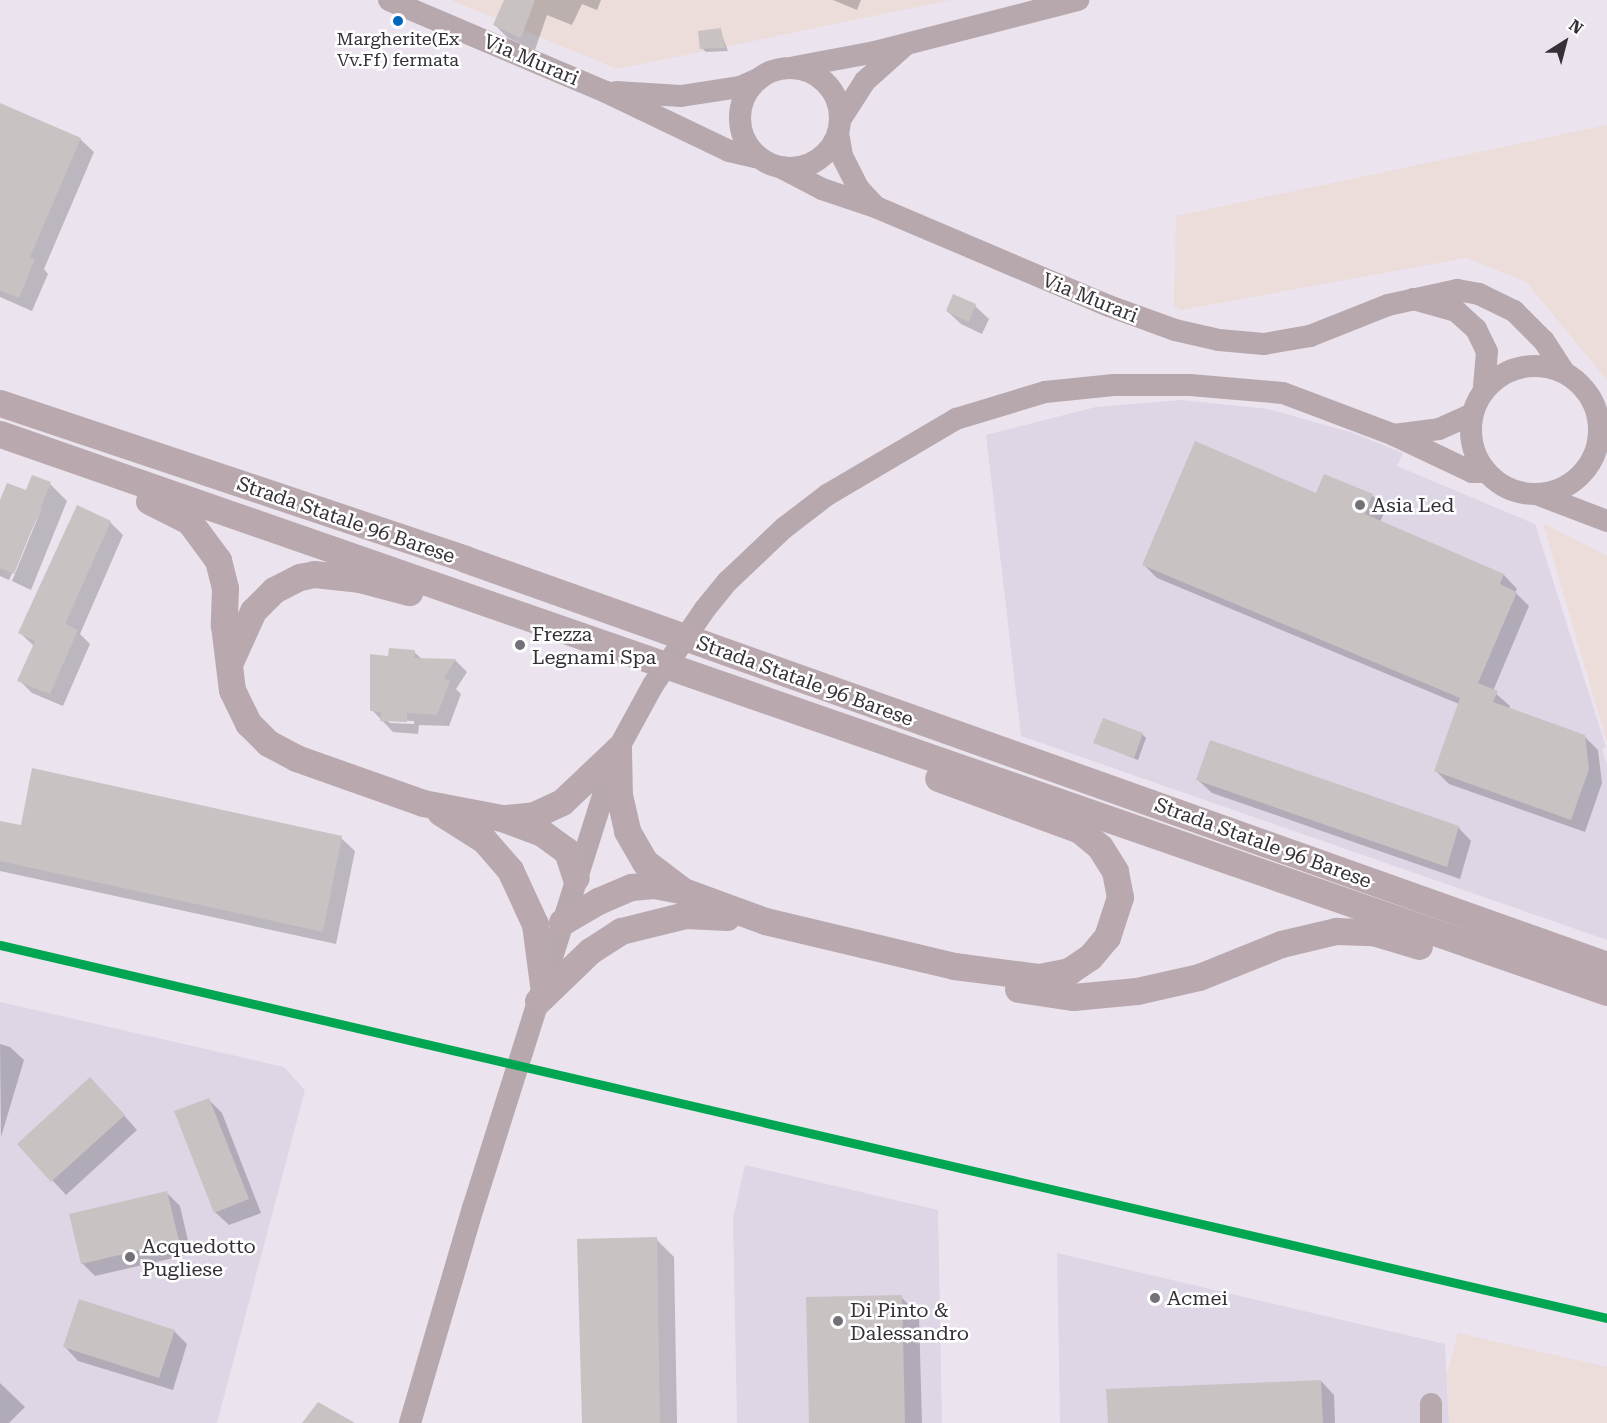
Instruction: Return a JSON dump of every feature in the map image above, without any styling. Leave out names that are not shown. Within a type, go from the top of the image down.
[{"type":"main road","name":"Strada Statale 96 Barese","points":[[0,403],[465,560],[1607,965]]},
{"type":"main road","name":"Strada Statale 96 Barese","points":[[0,434],[634,652],[1598,989]]},
{"type":"main road","points":[[0,442],[54,467],[164,506],[194,527],[211,545],[222,573],[229,666],[235,702],[267,743],[296,758],[423,803],[502,818],[555,842],[572,861],[576,878]]},
{"type":"main road","points":[[229,666],[246,622],[263,600],[286,583],[314,574],[390,586],[501,625],[634,652]]},
{"type":"main road","points":[[848,728],[945,782],[1080,830],[1100,847],[1114,871],[1120,897],[1113,925],[1098,949],[1078,966],[1056,976],[1039,977],[954,966]]},
{"type":"main road","points":[[502,818],[534,815],[562,802],[622,742]]},
{"type":"main road","points":[[622,742],[621,814],[631,839],[657,874],[683,891]]},
{"type":"main road","points":[[423,803],[484,840],[510,870],[535,924],[539,998]]},
{"type":"main road","points":[[562,922],[598,901],[631,887],[654,885],[683,891],[765,921],[954,966],[1040,994],[1097,995],[1170,985],[1304,937],[1355,930],[1391,936],[1537,986],[1598,989]]},
{"type":"main road","points":[[539,998],[590,951],[640,923],[685,915],[765,921]]},
{"type":"street","name":"Via Murari","points":[[389,0],[606,92],[729,152],[759,158],[822,189],[878,208],[1109,306],[1218,340],[1264,344],[1310,336],[1388,305],[1458,290],[1498,302],[1531,326],[1565,373]]},
{"type":"street","points":[[909,42],[1052,4],[1078,0]]},
{"type":"street","name":"Via Murari","points":[[606,92],[681,96],[740,87],[787,68],[909,42]]},
{"type":"street","name":"Via Murari","points":[[780,167],[803,167],[818,160],[830,149],[839,126],[865,81],[909,42]]},
{"type":"street","points":[[787,68],[808,71],[822,80],[831,90],[839,126],[842,156],[859,189],[878,208]]},
{"type":"street","points":[[759,158],[743,134],[740,120],[748,92],[760,78]]},
{"type":"street","points":[[1413,299],[1456,311],[1476,329],[1487,352],[1484,390]]},
{"type":"street","points":[[1537,495],[1574,482],[1588,467],[1602,417],[1584,389],[1565,373],[1544,366],[1521,367],[1500,375],[1484,390],[1472,414],[1472,445],[1485,472],[1518,493],[1537,495],[1607,521]]},
{"type":"street","points":[[410,1423],[473,1208],[562,922],[622,742],[659,676],[705,609],[727,582],[784,528],[827,495],[956,419],[1045,392],[1124,385],[1282,393],[1395,435],[1472,472],[1485,472]]},
{"type":"street","points":[[1395,435],[1439,429],[1472,414]]},
{"type":"shaded area","points":[[451,0],[951,0],[617,69]]},
{"type":"shaded area","points":[[1607,125],[1607,380],[1526,282],[1466,258],[1181,310],[1174,306],[1176,216]]},
{"type":"shaded area","points":[[1181,400],[1268,409],[1353,433],[1403,453],[1397,466],[1535,524],[1606,747],[1602,750],[1607,764],[1607,940],[1021,736],[986,435],[1096,407]]},
{"type":"shaded area","points":[[1543,523],[1607,556],[1607,743]]},
{"type":"shaded area","name":"Acquedotto Pugliese","points":[[0,1002],[284,1067],[305,1090],[217,1423],[0,1423]]},
{"type":"shaded area","name":"Di Pinto & Dalessandro","points":[[745,1165],[938,1210],[942,1423],[737,1423],[733,1218]]},
{"type":"shaded area","name":"Acmei","points":[[1057,1253],[1445,1344],[1449,1423],[1060,1423]]},
{"type":"shaded area","points":[[1458,1333],[1607,1367],[1607,1423],[1449,1423],[1447,1374]]},
{"type":"building","points":[[504,0],[535,0],[521,38],[493,25]]},
{"type":"building","points":[[721,28],[725,48],[700,49],[698,31]]},
{"type":"building","points":[[0,103],[81,138],[30,257],[35,259],[19,298],[0,290]]},
{"type":"building","points":[[953,294],[976,304],[969,322],[946,311]]},
{"type":"building","points":[[1195,441],[1316,493],[1324,474],[1373,494],[1365,514],[1504,574],[1500,584],[1517,592],[1478,683],[1498,691],[1493,702],[1585,735],[1589,769],[1571,820],[1434,771],[1460,698],[1142,565]]},
{"type":"building","points":[[32,475],[51,482],[14,574],[0,568],[0,500],[7,483],[26,490]]},
{"type":"building","points":[[77,505],[111,521],[65,624],[78,630],[50,694],[17,681],[35,641],[18,633]]},
{"type":"building","points":[[389,648],[415,650],[414,658],[456,659],[444,678],[450,681],[437,715],[407,713],[407,722],[380,721],[381,712],[370,711],[370,654],[388,656]]},
{"type":"building","points":[[1103,718],[1143,733],[1134,758],[1093,743]]},
{"type":"building","points":[[1210,740],[1459,826],[1447,867],[1196,780]]},
{"type":"building","points":[[32,768],[342,836],[323,932],[0,861],[0,821],[21,825]]},
{"type":"building","points":[[90,1077],[125,1115],[51,1182],[17,1144]]},
{"type":"building","points":[[209,1098],[249,1199],[214,1213],[174,1111]]},
{"type":"building","points":[[167,1191],[179,1241],[81,1264],[69,1214]]},
{"type":"building","points":[[657,1237],[660,1423],[582,1423],[577,1239]]},
{"type":"building","points":[[902,1295],[905,1423],[809,1423],[806,1297]]},
{"type":"building","points":[[79,1299],[175,1330],[159,1378],[63,1347]]},
{"type":"building","points":[[1321,1380],[1323,1423],[1108,1423],[1106,1389]]},
{"type":"building","points":[[318,1402],[355,1423],[302,1423]]},
{"type":"transit line","points":[[0,945],[1607,1318]]},
{"type":"place","name":"Margherite(Ex Vv.Ff) fermata","points":[[398,21]]},
{"type":"place","name":"Asia Led","points":[[1360,505]]},
{"type":"place","name":"Frezza Legnami Spa","points":[[520,645]]},
{"type":"place","name":"Acquedotto Pugliese","points":[[130,1257]]},
{"type":"place","name":"Acmei","points":[[1155,1298]]},
{"type":"place","name":"Di Pinto & Dalessandro","points":[[838,1321]]}]
